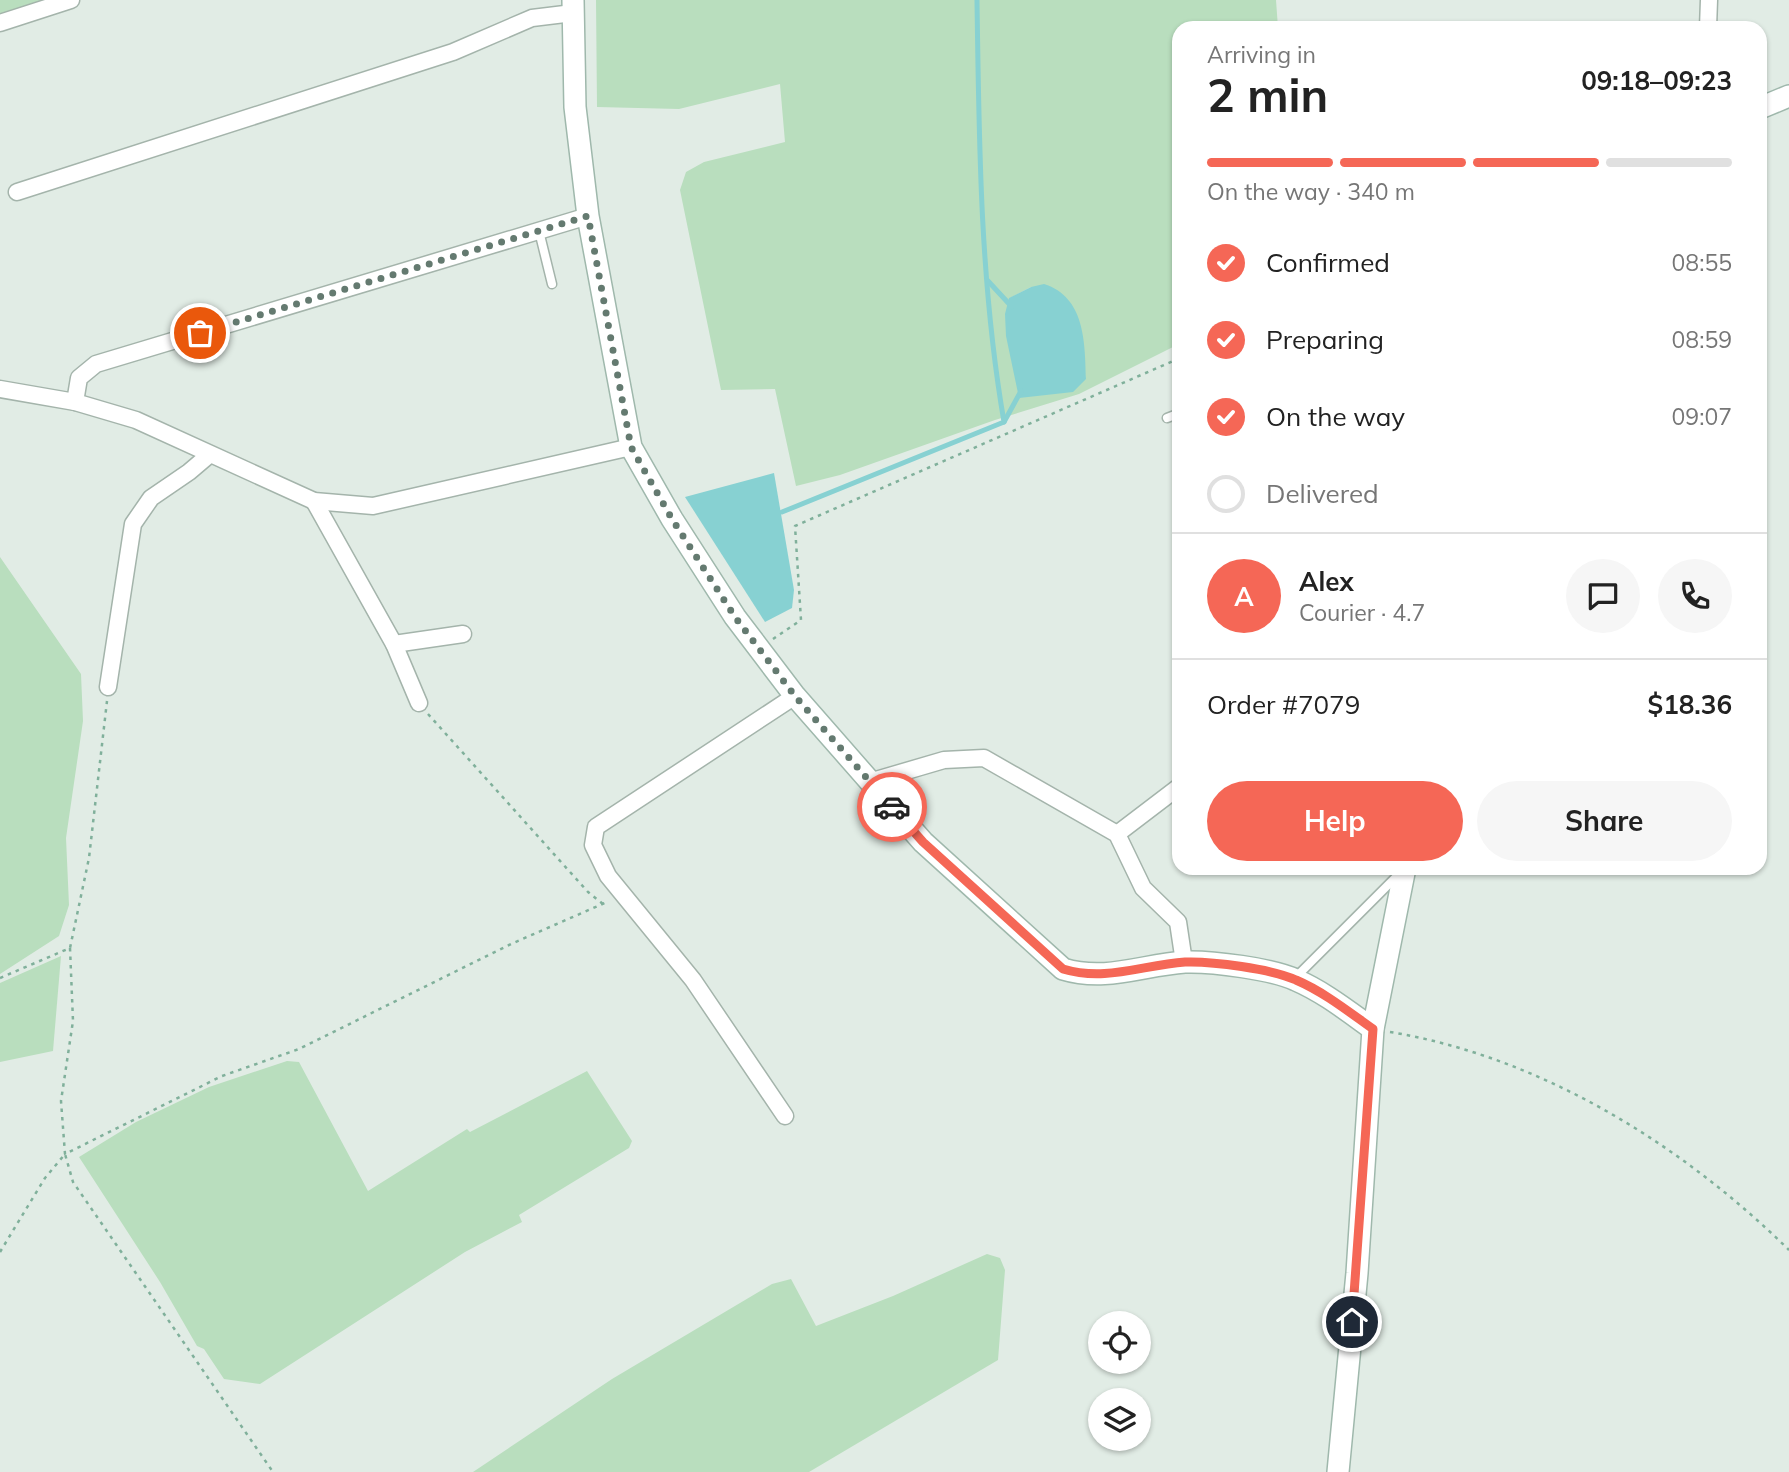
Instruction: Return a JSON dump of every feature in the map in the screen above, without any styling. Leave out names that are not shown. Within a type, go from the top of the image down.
[{"type":"street","points":[[0,23],[71,0]]},
{"type":"street","points":[[1708,21],[1709,0]]},
{"type":"street","points":[[16,192],[453,52],[532,18],[573,7],[575,107],[588,216],[631,447],[672,519],[759,648],[795,696],[923,842],[1063,969],[1086,976],[1117,974],[1184,962],[1216,963],[1295,979],[1373,1029]]},
{"type":"street","points":[[1767,105],[1789,96]]},
{"type":"street","points":[[75,402],[79,378],[96,364],[588,216]]},
{"type":"street","points":[[0,389],[75,402],[136,420],[314,500],[373,506],[631,447]]},
{"type":"street","points":[[108,687],[133,524],[151,498],[190,472],[209,455]]},
{"type":"street","points":[[314,500],[394,644],[419,704]]},
{"type":"street","points":[[394,644],[430,641],[463,634]]},
{"type":"street","points":[[785,1116],[692,980],[608,876],[593,845],[596,827],[795,696]]},
{"type":"street","points":[[869,782],[944,760],[984,758],[1117,834],[1143,888],[1178,922],[1184,962]]},
{"type":"street","points":[[1117,834],[1172,792]]},
{"type":"street","points":[[1338,1472],[1357,1273],[1373,1029],[1404,875]]},
{"type":"lane","points":[[539,231],[552,284]]},
{"type":"lane","points":[[1167,418],[1172,416]]},
{"type":"lane","points":[[1295,979],[1398,875]]},
{"type":"path","points":[[759,648],[801,620],[794,526],[1172,361]]},
{"type":"path","points":[[108,687],[89,858],[70,948],[73,1021],[61,1101],[65,1154],[73,1182],[273,1472]]},
{"type":"path","points":[[419,704],[588,892],[603,904]]},
{"type":"path","points":[[0,1252],[45,1178],[65,1154],[222,1076],[299,1049],[511,944],[621,894]]},
{"type":"path","points":[[0,978],[70,948]]},
{"type":"path","points":[[1373,1029],[1442,1041],[1586,1098],[1688,1163],[1789,1250]]},
{"type":"green space","points":[[0,0],[49,0],[0,16]]},
{"type":"green space","points":[[596,0],[1276,0],[1278,21],[1172,21],[1172,348],[1079,394],[995,420],[840,475],[796,486],[775,389],[721,390],[680,190],[686,172],[704,162],[785,142],[780,84],[679,109],[597,107]],"holes":[[[1031,287],[1019,397],[1010,298]]]},
{"type":"green space","points":[[0,557],[81,674],[83,721],[66,838],[69,905],[59,936],[0,974]]},
{"type":"green space","points":[[61,956],[53,1051],[0,1062],[0,983]]},
{"type":"green space","points":[[287,1061],[299,1062],[368,1191],[467,1129],[470,1132],[587,1071],[632,1141],[629,1148],[519,1215],[522,1222],[465,1252],[260,1384],[224,1379],[204,1349],[197,1346],[160,1282],[79,1157],[136,1122],[209,1087]]},
{"type":"green space","points":[[987,1254],[1000,1258],[1005,1270],[998,1360],[809,1472],[473,1472],[612,1379],[772,1284],[791,1279],[816,1326],[893,1296]]},
{"type":"water","points":[[1044,284],[1058,290],[1075,310],[1083,336],[1086,379],[1073,392],[1019,398],[1006,336],[1005,314],[1009,298]]},
{"type":"water","points":[[774,473],[794,590],[792,608],[765,622],[685,497]]},
{"type":"waterway","points":[[782,512],[1004,422],[985,265],[977,0]]},
{"type":"waterway","points":[[988,281],[1012,307]]},
{"type":"waterway","points":[[1004,422],[1021,391]]},
{"type":"way so far","points":[[200,333],[588,216],[631,447],[672,519],[735,617],[795,696],[892,807]]},
{"type":"route","points":[[892,807],[923,842],[1063,969],[1086,976],[1117,974],[1184,962],[1216,963],[1250,969],[1295,979],[1373,1029],[1352,1322]]}]
